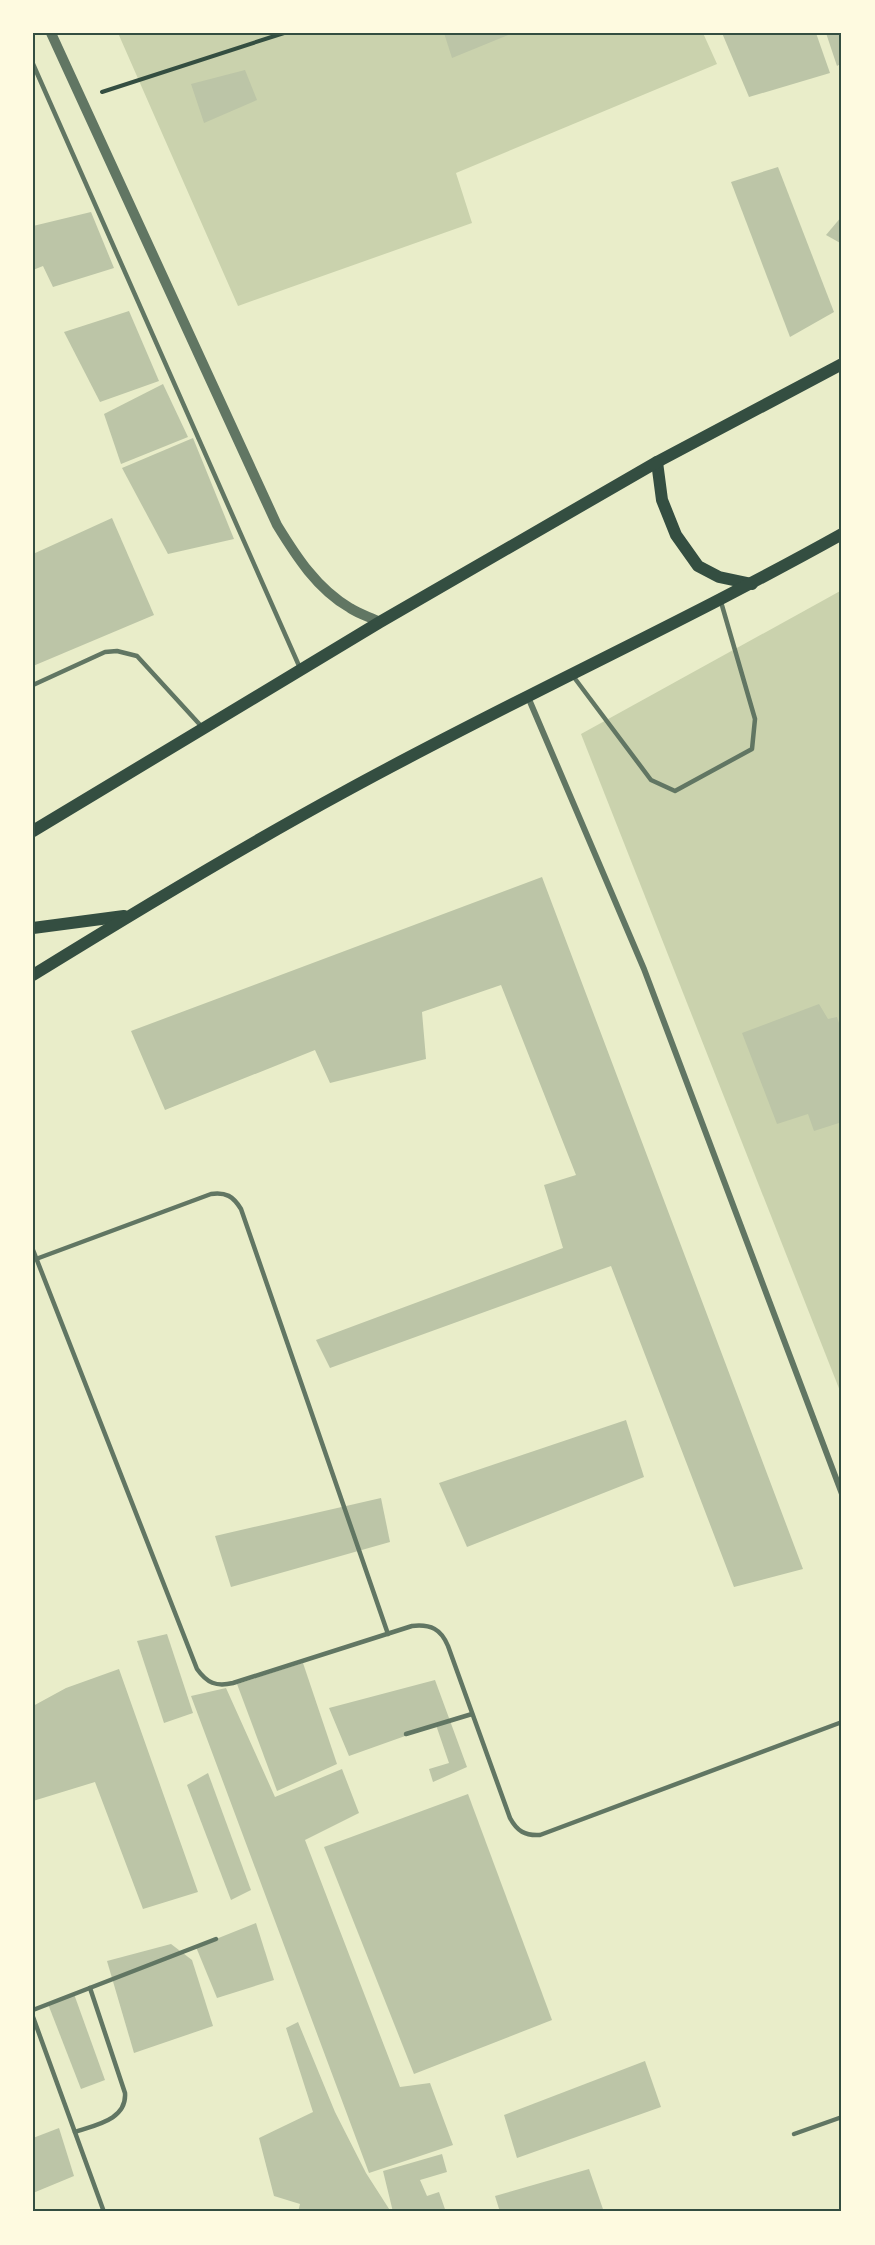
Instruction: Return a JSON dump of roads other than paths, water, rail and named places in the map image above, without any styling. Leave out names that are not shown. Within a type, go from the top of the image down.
[{"type":"main road","points":[[33,831],[380,622],[657,462],[842,364]]},
{"type":"main road","points":[[657,462],[662,500],[676,536],[698,566],[720,577],[752,584]]},
{"type":"main road","points":[[33,975],[129,916],[345,791],[752,584],[842,534]]},
{"type":"main road","points":[[33,928],[129,916]]},
{"type":"street","points":[[51,33],[277,525],[296,557],[320,584],[349,608],[380,622]]},
{"type":"street","points":[[528,697],[644,969],[842,1494]]},
{"type":"lane","points":[[33,64],[301,670]]},
{"type":"lane","points":[[572,674],[651,780],[675,791],[752,749],[755,719],[720,600]]},
{"type":"lane","points":[[33,685],[105,652],[127,652],[137,656],[204,729]]},
{"type":"lane","points":[[36,1259],[211,1194],[223,1192],[234,1198],[241,1209],[388,1634]]},
{"type":"lane","points":[[33,1250],[197,1669],[203,1678],[212,1684],[222,1685],[388,1634],[424,1625],[435,1628],[443,1635],[510,1818],[514,1826],[522,1833],[531,1836],[540,1835],[842,1722]]},
{"type":"lane","points":[[406,1734],[472,1713]]},
{"type":"lane","points":[[33,2010],[216,1939]]},
{"type":"lane","points":[[75,2132],[111,2119],[118,2114],[126,2101],[90,1988]]},
{"type":"lane","points":[[33,2018],[104,2212]]},
{"type":"lane","points":[[794,2134],[842,2117]]}]
